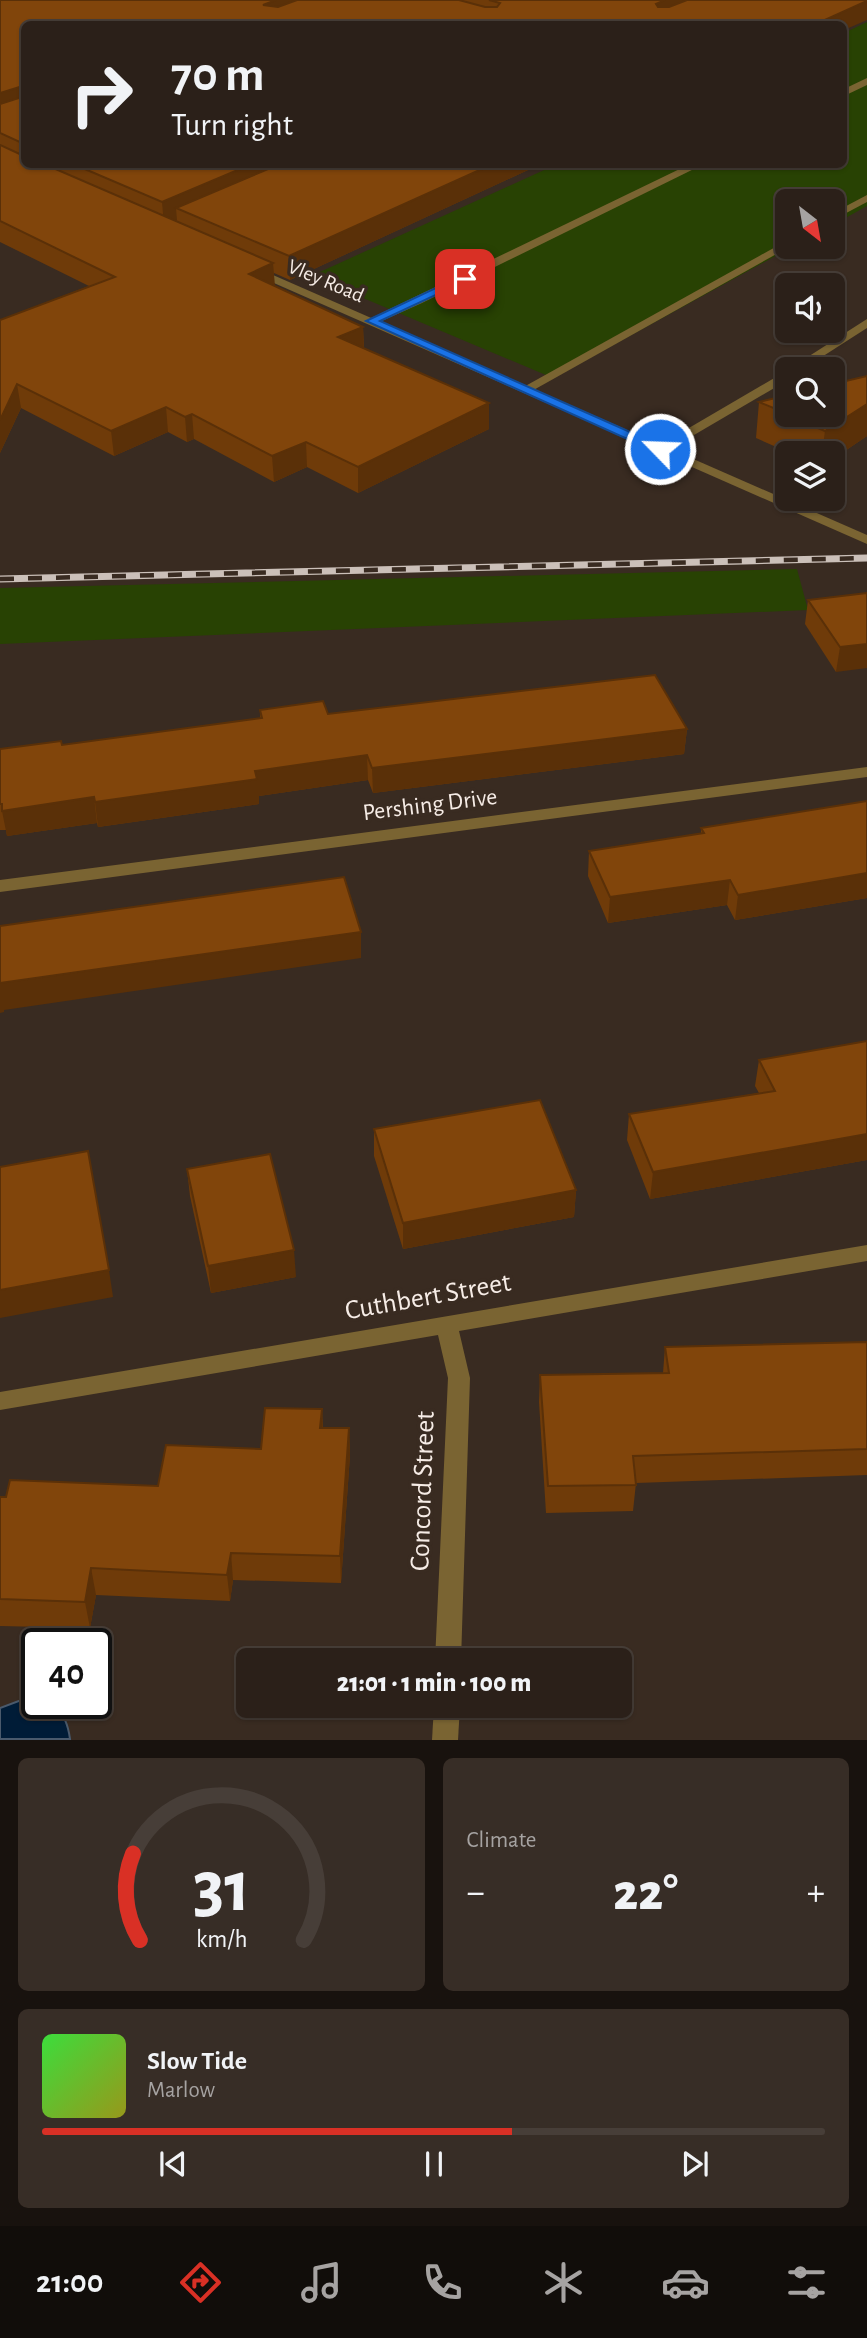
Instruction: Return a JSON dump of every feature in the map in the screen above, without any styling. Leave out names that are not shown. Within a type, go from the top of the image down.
[{"type":"street","points":[[847,91],[867,81]]},
{"type":"street","points":[[371,321],[418,301],[691,168]]},
{"type":"street","points":[[845,210],[867,198]]},
{"type":"street","points":[[526,390],[775,250]]},
{"type":"street","name":"Vley Road","points":[[244,266],[867,540]]},
{"type":"street","points":[[815,357],[867,323]]},
{"type":"street","points":[[660,449],[775,382]]},
{"type":"street","name":"Pershing Drive","points":[[0,886],[867,772]]},
{"type":"street","name":"Cuthbert Street","points":[[0,1401],[867,1253]]},
{"type":"street","name":"Concord Street","points":[[446,1324],[459,1378],[449,1648]]},
{"type":"street","points":[[445,1740],[446,1718]]},
{"type":"green space","points":[[867,22],[867,206],[845,218],[845,189],[775,189],[775,256],[553,378],[311,276],[548,168],[847,168],[847,32]]},
{"type":"green space","points":[[797,569],[808,610],[0,644],[0,588]]},
{"type":"water","points":[[21,1700],[21,1719],[64,1719],[70,1739],[0,1739],[0,1708]]},
{"type":"building","points":[[0,0],[276,0],[263,5],[278,7],[297,0],[459,0],[485,7],[497,7],[500,3],[489,0],[665,0],[656,4],[658,7],[669,7],[687,0],[867,0],[823,21],[21,21],[21,87],[0,93]]},
{"type":"building","points":[[21,97],[21,143],[0,133],[0,104]]},
{"type":"building","points":[[0,145],[21,155],[21,168],[53,168],[273,263],[249,274],[363,327],[338,337],[489,403],[358,467],[306,442],[272,456],[192,414],[185,417],[166,407],[111,431],[17,384],[0,420],[0,320],[115,277],[0,221]]},
{"type":"building","points":[[82,168],[243,168],[162,202]]},
{"type":"building","points":[[271,168],[484,168],[289,256],[176,208]]},
{"type":"building","points":[[867,376],[867,404],[845,418],[845,381]]},
{"type":"building","points":[[775,398],[775,409],[759,402]]},
{"type":"building","points":[[816,427],[831,427],[825,431]]},
{"type":"building","points":[[867,593],[867,644],[840,647],[808,600]]},
{"type":"building","points":[[655,675],[687,729],[372,768],[367,755],[255,771],[257,779],[95,802],[94,797],[2,811],[0,804],[0,749],[61,741],[62,745],[262,718],[260,710],[323,701],[328,714]]},
{"type":"building","points":[[867,801],[867,873],[738,895],[730,880],[610,897],[589,851],[704,833],[701,828]]},
{"type":"building","points":[[344,877],[361,932],[0,983],[0,926]]},
{"type":"building","points":[[867,1041],[867,1134],[653,1172],[629,1114],[775,1091],[759,1060]]},
{"type":"building","points":[[540,1100],[576,1190],[403,1223],[374,1129]]},
{"type":"building","points":[[88,1151],[109,1270],[0,1290],[0,1167]]},
{"type":"building","points":[[270,1154],[294,1250],[208,1266],[187,1169]]},
{"type":"building","points":[[867,1342],[867,1449],[633,1456],[636,1485],[548,1486],[540,1375],[669,1373],[665,1347]]},
{"type":"building","points":[[265,1408],[322,1409],[320,1428],[349,1428],[340,1556],[231,1553],[227,1575],[91,1568],[85,1602],[0,1599],[0,1497],[6,1497],[10,1480],[158,1486],[166,1445],[261,1449]]},
{"type":"railway","points":[[0,579],[867,558]]},
{"type":"route","points":[[465,279],[371,321],[660,449]]}]
